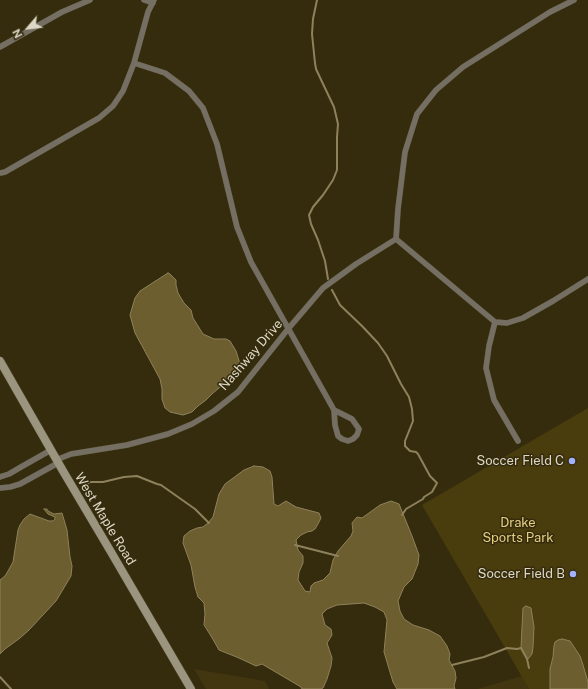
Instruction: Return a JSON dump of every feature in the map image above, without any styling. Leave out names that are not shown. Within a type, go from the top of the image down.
[{"type":"main road","name":"West Maple Road","points":[[0,361],[57,462],[191,689]]},
{"type":"street","points":[[0,48],[62,12],[90,0]]},
{"type":"street","points":[[0,173],[5,172],[99,118],[113,106],[123,91],[134,63],[148,12],[153,1],[144,0]]},
{"type":"street","points":[[574,0],[550,12],[463,67],[436,90],[417,114],[405,152],[396,239],[495,322],[507,323],[523,318],[588,280]]},
{"type":"street","points":[[134,63],[165,73],[189,91],[203,108],[217,144],[237,228],[251,262],[334,410],[335,425],[338,436],[348,441],[353,439],[358,435],[359,429],[352,419],[334,410]]},
{"type":"street","name":"Nashway Drive","points":[[0,488],[20,484],[70,454],[128,445],[168,434],[192,424],[214,411],[238,392],[323,288],[356,264],[396,239]]},
{"type":"street","points":[[495,322],[489,346],[486,368],[494,400],[518,441]]},
{"type":"street","points":[[0,477],[21,468],[51,450]]},
{"type":"shaded area","points":[[168,273],[176,280],[178,293],[184,303],[191,310],[193,318],[203,334],[214,339],[226,339],[230,341],[236,351],[241,367],[237,373],[192,412],[183,415],[170,412],[165,408],[162,399],[160,379],[135,333],[130,315],[135,298],[140,291]]},
{"type":"shaded area","points":[[254,466],[263,467],[270,471],[272,477],[274,504],[278,506],[286,501],[296,507],[319,513],[321,518],[315,529],[301,535],[296,540],[298,550],[303,556],[303,563],[299,572],[298,580],[305,591],[310,592],[311,586],[314,583],[323,580],[330,573],[333,560],[338,551],[351,536],[353,531],[352,523],[357,517],[362,518],[380,505],[391,501],[399,504],[419,555],[418,564],[412,579],[404,587],[398,601],[400,611],[404,619],[413,625],[429,630],[440,636],[447,646],[450,654],[449,660],[455,671],[455,689],[397,689],[393,682],[384,652],[387,620],[384,612],[364,603],[337,605],[327,609],[322,614],[325,625],[331,629],[332,635],[327,643],[332,658],[327,679],[323,688],[321,689],[302,689],[262,664],[256,666],[219,650],[204,625],[204,603],[198,597],[195,587],[191,565],[183,543],[184,536],[190,531],[203,527],[213,517],[219,494],[225,484],[244,470]]},
{"type":"shaded area","points":[[44,509],[47,509],[54,514],[62,513],[67,530],[72,566],[71,576],[56,601],[29,630],[0,654],[0,580],[5,576],[13,562],[18,530],[24,519],[30,514],[49,521],[53,521],[55,519],[55,517],[48,514]]},
{"type":"shaded area","points":[[526,606],[531,608],[534,627],[532,654],[528,659],[521,648],[523,608]]},
{"type":"shaded area","points":[[562,639],[570,641],[580,656],[588,682],[588,689],[550,689],[550,669],[554,646],[555,642]]},
{"type":"shaded area","points":[[194,669],[265,681],[269,689],[206,689]]},
{"type":"shaded area","points":[[522,676],[529,689],[477,689]]},
{"type":"green space","name":"Drake Sports Park","points":[[588,408],[588,689],[529,689],[422,505]]},
{"type":"waterway","points":[[317,0],[312,34],[315,63],[316,69],[334,107],[338,124],[337,170],[333,180],[313,207],[309,215],[325,261],[328,279]]},
{"type":"waterway","points":[[332,290],[340,305],[378,343],[387,356],[409,397],[412,409],[413,421],[405,441],[405,446],[410,451],[418,454],[430,476],[437,483],[432,492],[406,509],[402,515]]},
{"type":"waterway","points":[[86,488],[89,482],[103,482],[124,477],[137,476],[161,485],[195,509],[209,523]]},
{"type":"waterway","points":[[295,545],[338,556]]},
{"type":"waterway","points":[[452,665],[484,657],[507,648],[521,648],[527,659],[529,668]]},
{"type":"waterway","points":[[0,677],[11,689]]},
{"type":"place","name":"Soccer Field C","points":[[572,461]]},
{"type":"place","name":"Soccer Field B","points":[[573,574]]}]
